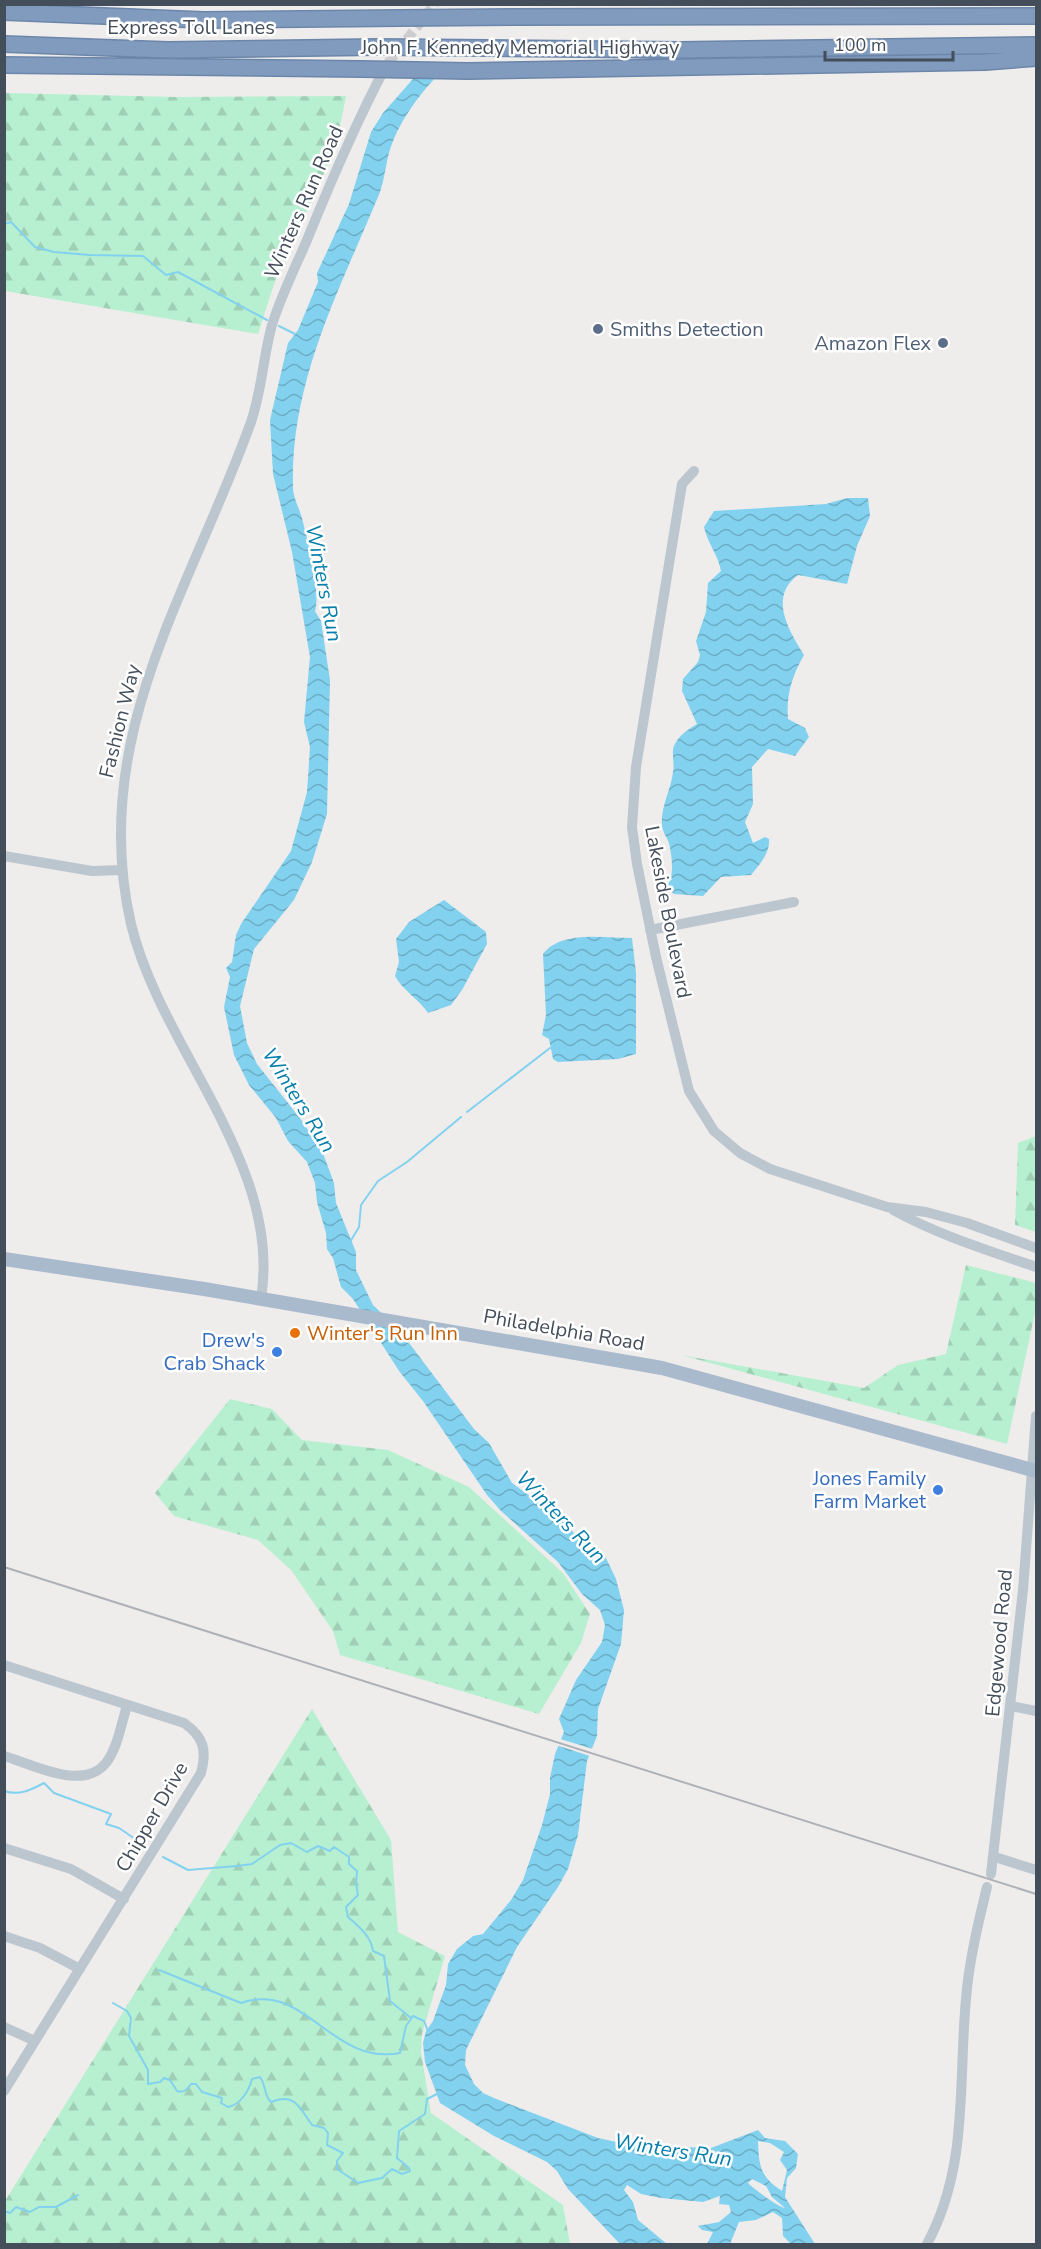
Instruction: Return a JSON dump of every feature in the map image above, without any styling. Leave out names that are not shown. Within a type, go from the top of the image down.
[{"type":"highway","points":[[933,15],[1036,11]]},
{"type":"highway","name":"John F. Kennedy Memorial Highway","points":[[4,12],[204,20],[1036,16]]},
{"type":"highway","name":"Express Toll Lanes","points":[[4,44],[168,50],[378,47],[680,50],[1036,45]]},
{"type":"highway","name":"John F. Kennedy Memorial Highway","points":[[4,65],[468,70],[985,62],[1036,58]]},
{"type":"highway","points":[[985,62],[1036,63]]},
{"type":"main road","name":"Philadelphia Road","points":[[4,1259],[261,1298],[662,1368],[1035,1470]]},
{"type":"street","name":"Winters Run Road","points":[[265,359],[272,327],[285,291],[332,179],[388,63]]},
{"type":"street","name":"Fashion Way","points":[[261,1298],[264,1249],[254,1202],[231,1143],[145,966],[133,930],[122,870],[121,796],[135,722],[168,624],[256,407],[265,359]]},
{"type":"street","name":"Lakeside Boulevard","points":[[694,471],[682,484],[633,800],[634,847],[650,930],[683,1073],[699,1110],[714,1131],[740,1153],[770,1170],[887,1207],[949,1237],[1036,1267]]},
{"type":"street","points":[[4,856],[92,871],[122,870]]},
{"type":"street","points":[[650,930],[794,902]]},
{"type":"street","name":"Lakeside Boulevard","points":[[887,1207],[926,1212],[968,1223],[1036,1248]]},
{"type":"street","name":"Edgewood Road","points":[[991,1874],[995,1857],[1035,1470],[1036,1416]]},
{"type":"street","name":"Chipper Drive","points":[[4,1665],[184,1723],[201,1738],[205,1754],[201,1773],[5,2091]]},
{"type":"street","points":[[4,1756],[66,1775],[90,1774],[105,1764],[110,1756],[127,1706]]},
{"type":"street","points":[[1011,1706],[1036,1712]]},
{"type":"street","points":[[4,1848],[71,1869],[124,1899]]},
{"type":"street","points":[[995,1857],[1036,1870]]},
{"type":"street","points":[[927,2244],[950,2191],[957,2158],[969,1973],[987,1887]]},
{"type":"street","points":[[4,1936],[40,1948],[80,1970]]},
{"type":"street","points":[[4,2027],[35,2041]]},
{"type":"green space","points":[[5,93],[177,97],[346,96],[336,147],[277,275],[258,334],[5,291]]},
{"type":"green space","points":[[1036,1136],[1036,1232],[1015,1225],[1018,1143]]},
{"type":"green space","points":[[966,1265],[1036,1283],[1036,1308],[1007,1444],[681,1355],[864,1388],[898,1365],[946,1354]]},
{"type":"green space","points":[[230,1399],[272,1409],[302,1440],[388,1450],[469,1487],[563,1573],[590,1614],[581,1643],[539,1714],[340,1655],[333,1631],[291,1570],[258,1540],[174,1516],[155,1493]]},
{"type":"green space","points":[[312,1709],[391,1840],[398,1932],[445,1956],[422,2034],[421,2052],[431,2113],[563,2205],[570,2244],[5,2244],[5,2201]]},
{"type":"water","name":"Winters Run","points":[[427,63],[437,76],[408,112],[397,132],[389,153],[380,192],[320,338],[308,374],[300,411],[294,448],[293,491],[313,565],[316,592],[315,611],[321,621],[330,680],[327,814],[312,862],[294,900],[254,949],[240,1006],[247,1043],[257,1064],[303,1122],[324,1156],[334,1183],[336,1203],[356,1252],[356,1270],[373,1305],[400,1331],[474,1429],[489,1443],[512,1483],[537,1501],[547,1505],[578,1537],[589,1541],[606,1558],[616,1579],[624,1610],[621,1644],[598,1709],[597,1736],[587,1761],[578,1835],[568,1869],[517,1947],[466,2050],[465,2065],[474,2084],[483,2093],[598,2138],[630,2145],[711,2148],[758,2130],[765,2138],[785,2141],[798,2154],[796,2168],[787,2178],[785,2197],[815,2244],[791,2244],[783,2236],[782,2218],[773,2212],[756,2220],[739,2222],[730,2244],[707,2244],[713,2232],[702,2230],[698,2226],[719,2222],[731,2212],[729,2205],[719,2204],[720,2196],[703,2202],[661,2198],[641,2194],[627,2185],[624,2190],[633,2202],[638,2220],[667,2244],[620,2244],[568,2189],[557,2171],[547,2162],[494,2136],[440,2103],[425,2062],[423,2043],[446,1985],[448,1964],[457,1949],[473,1936],[483,1934],[511,1900],[523,1880],[542,1825],[550,1794],[550,1778],[555,1754],[564,1732],[559,1719],[576,1680],[602,1642],[605,1625],[600,1610],[582,1594],[558,1562],[501,1511],[487,1495],[423,1401],[399,1371],[353,1299],[341,1287],[333,1258],[327,1249],[326,1233],[317,1202],[315,1183],[307,1162],[288,1141],[276,1118],[249,1085],[234,1055],[224,1007],[230,977],[226,968],[232,962],[236,935],[241,924],[291,851],[307,792],[310,747],[304,722],[310,657],[292,552],[273,474],[270,420],[288,343],[298,330],[318,282],[317,273],[349,204],[371,132],[383,113]],"holes":[[[758,2141],[770,2143],[784,2152],[780,2160],[787,2170],[782,2191],[769,2181],[762,2170]],[[752,2179],[766,2186],[772,2197],[785,2208],[751,2186],[748,2183]]]},
{"type":"water","points":[[847,498],[868,498],[870,516],[857,546],[847,584],[798,575],[784,593],[784,614],[804,655],[791,686],[788,719],[805,728],[809,737],[795,756],[768,749],[752,767],[753,804],[745,822],[753,843],[765,837],[769,839],[766,854],[751,875],[721,877],[703,896],[674,894],[666,887],[671,878],[672,860],[669,843],[662,826],[663,812],[672,779],[674,746],[681,736],[697,724],[682,691],[683,679],[698,662],[700,655],[696,641],[706,612],[708,583],[721,571],[704,527],[714,511],[826,504]]},
{"type":"water","points":[[444,900],[486,932],[487,944],[462,990],[451,1005],[428,1013],[395,976],[399,962],[396,939],[409,922]]},
{"type":"water","points":[[572,938],[632,938],[636,973],[636,1054],[618,1059],[558,1062],[553,1059],[549,1039],[542,1035],[546,1015],[543,954],[551,946]]},
{"type":"pier","points":[[462,4],[504,4],[438,79],[408,79],[424,61]]},
{"type":"pier","points":[[557,1738],[593,1749],[590,1756],[556,1745]]},
{"type":"waterway","points":[[4,224],[11,222],[35,247],[54,252],[143,256],[166,275],[178,272],[267,320]]},
{"type":"waterway","points":[[279,326],[295,334]]},
{"type":"waterway","points":[[467,1112],[550,1048]]},
{"type":"waterway","points":[[350,1242],[359,1227],[361,1205],[378,1181],[407,1162],[461,1117]]},
{"type":"waterway","points":[[4,1791],[20,1793],[44,1783],[54,1793],[111,1814],[106,1824],[119,1828],[141,1843]]},
{"type":"waterway","points":[[163,1857],[188,1870],[252,1864],[280,1845],[291,1843],[307,1852],[318,1846],[330,1851],[334,1847],[349,1857],[349,1864],[357,1871],[358,1895],[346,1907],[348,1917],[367,1936],[373,1951],[384,1956],[390,2001],[411,2018]]},
{"type":"waterway","points":[[159,1970],[241,2003],[263,1999],[283,2003],[301,2012],[336,2037],[376,2054],[400,2053],[406,2026],[413,2016],[424,2021],[428,2031]]},
{"type":"waterway","points":[[113,2003],[127,2011],[131,2018],[129,2036],[148,2070],[148,2084],[160,2082],[164,2078],[170,2080],[177,2091],[182,2092],[191,2084],[196,2084],[202,2092],[222,2098],[221,2103],[228,2107],[243,2097],[252,2079],[260,2077],[271,2102],[279,2099],[292,2101],[312,2125],[324,2128],[328,2133],[327,2145],[343,2153],[337,2161],[337,2169],[358,2183],[382,2178],[392,2169],[402,2174],[410,2171],[397,2158],[399,2131],[425,2114],[427,2099],[437,2094]]},
{"type":"waterway","points":[[4,2211],[10,2213],[16,2207],[30,2212],[39,2207],[56,2207],[78,2195]]},
{"type":"tunnel","points":[[388,63],[435,4]]},
{"type":"railway","points":[[4,1567],[1036,1894]]},
{"type":"place","name":"Smiths Detection","points":[[598,329]]},
{"type":"place","name":"Amazon Flex","points":[[943,343]]},
{"type":"place","name":"Winter's Run Inn","points":[[295,1333]]},
{"type":"place","name":"Drew's Crab Shack","points":[[277,1352]]},
{"type":"place","name":"Jones Family Farm Market","points":[[938,1490]]}]
